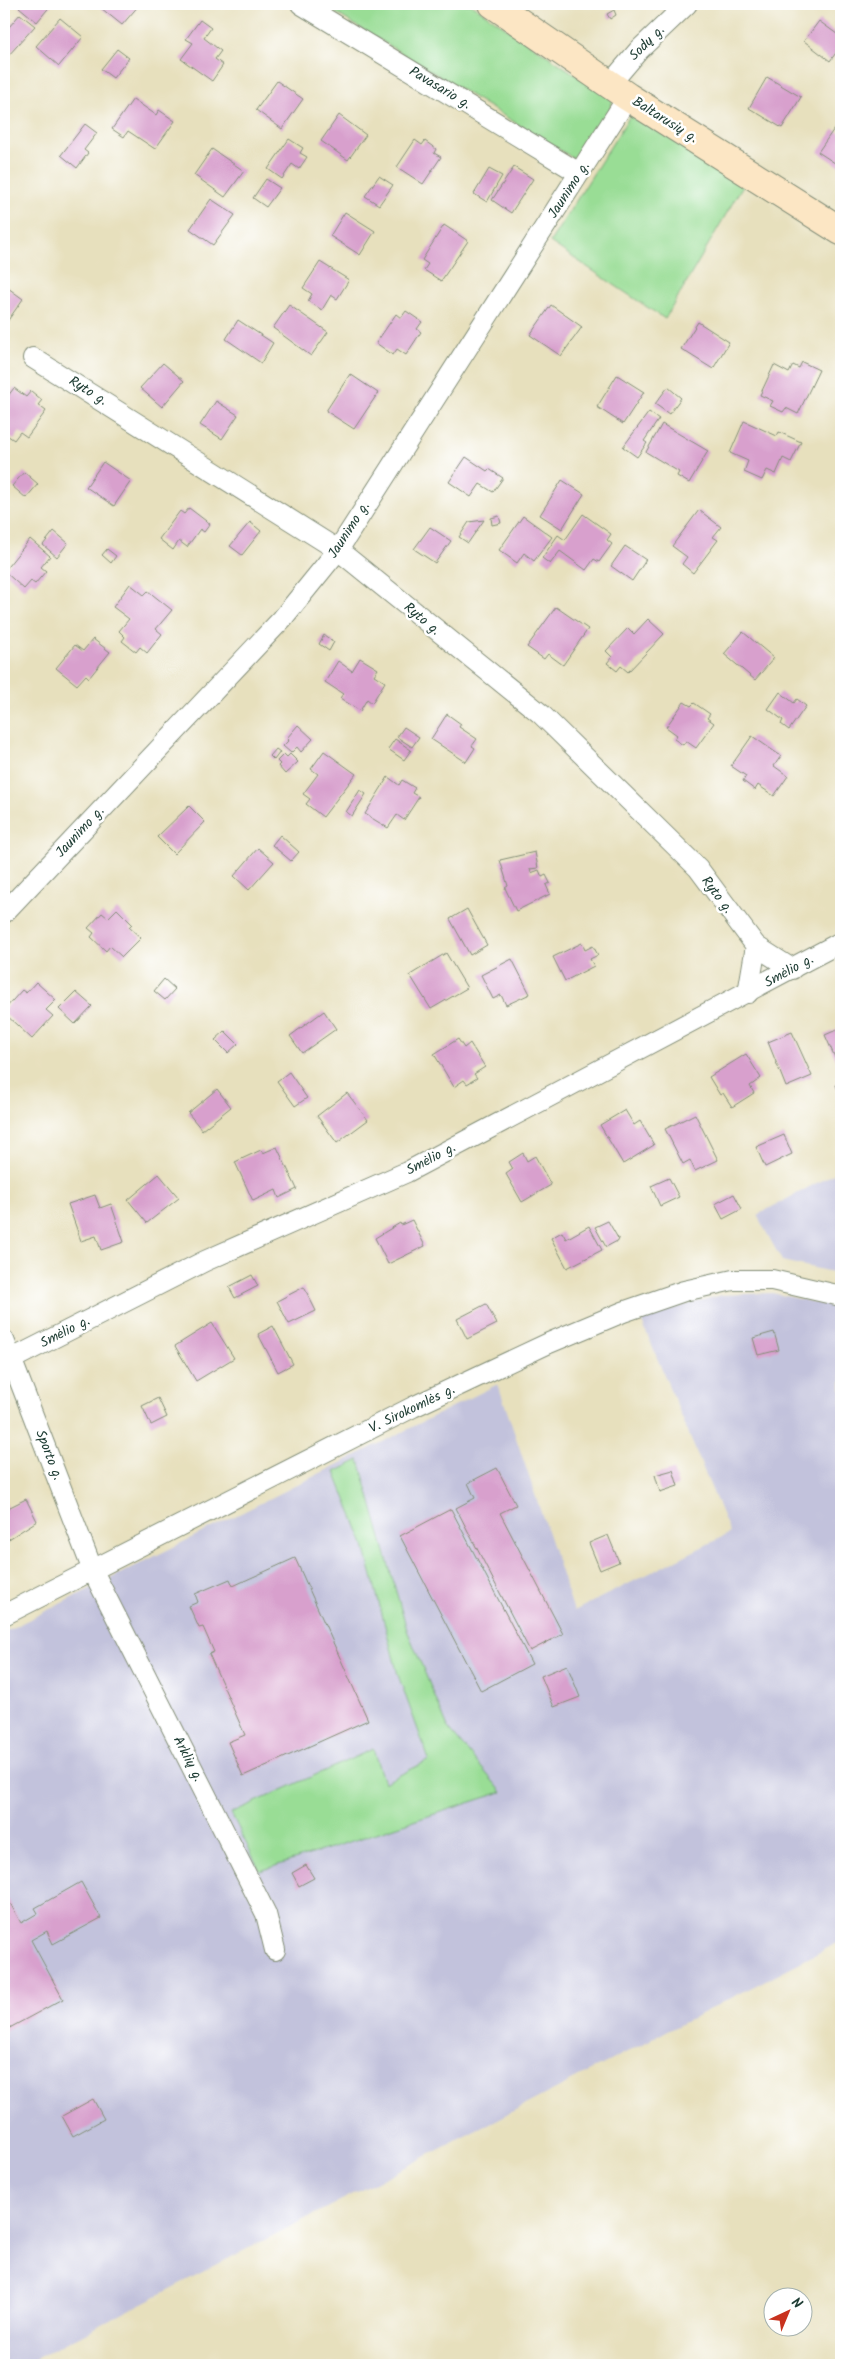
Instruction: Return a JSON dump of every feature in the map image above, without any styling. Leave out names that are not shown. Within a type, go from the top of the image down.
[{"type":"main road","name":"Baltarusių g.","points":[[493,4],[619,90],[841,231]]},
{"type":"street","name":"Pavasario g.","points":[[301,4],[580,173]]},
{"type":"street","name":"Sodų g.","points":[[619,90],[639,50],[687,4]]},
{"type":"street","name":"Jaunimo g.","points":[[4,913],[282,619],[338,550],[580,173],[619,90]]},
{"type":"street","name":"Ryto g.","points":[[33,358],[338,550],[541,714],[698,868],[756,946],[792,969]]},
{"type":"street","name":"Smėlio g.","points":[[12,1360],[205,1261],[408,1172],[841,942]]},
{"type":"street","points":[[748,993],[756,946]]},
{"type":"street","name":"V. Sirokomlės g.","points":[[4,1614],[413,1407],[549,1343],[624,1312],[684,1291],[733,1280],[772,1280],[841,1296]]},
{"type":"street","name":"Sporto g.","points":[[4,1340],[93,1570]]},
{"type":"street","name":"Arklių g.","points":[[93,1570],[266,1914],[275,1950]]},
{"type":"shaded area","points":[[841,1170],[841,1274],[782,1261],[757,1215]]},
{"type":"shaded area","points":[[772,1293],[841,1308],[841,1941],[33,2360],[20,2365],[4,2365],[4,1632],[498,1384],[574,1611],[730,1533],[640,1317],[722,1295]]},
{"type":"green space","points":[[321,4],[471,4],[613,100],[607,119],[578,161]]},
{"type":"green space","points":[[633,111],[746,180],[665,319],[550,242]]},
{"type":"green space","points":[[359,1460],[407,1630],[448,1728],[502,1792],[260,1871],[231,1813],[373,1749],[384,1783],[429,1760],[398,1675],[363,1542],[335,1472]]},
{"type":"building","points":[[21,4],[52,4],[37,22],[19,7]]},
{"type":"building","points":[[96,4],[140,4],[122,25]]},
{"type":"building","points":[[614,10],[616,15],[610,19],[607,14]]},
{"type":"building","points":[[20,14],[35,26],[8,56],[4,52],[4,33]]},
{"type":"building","points":[[60,18],[83,37],[59,66],[36,46]]},
{"type":"building","points":[[200,20],[211,28],[204,38],[221,51],[215,59],[223,65],[212,81],[181,59],[193,43],[186,39]]},
{"type":"building","points":[[819,21],[841,37],[841,46],[830,61],[804,41]]},
{"type":"building","points":[[117,49],[129,58],[113,78],[101,69]]},
{"type":"building","points":[[767,77],[801,97],[782,128],[749,108]]},
{"type":"building","points":[[277,81],[303,99],[282,129],[256,110]]},
{"type":"building","points":[[133,99],[156,115],[159,110],[175,121],[155,149],[128,131],[124,137],[112,129]]},
{"type":"building","points":[[339,115],[366,135],[348,160],[321,141]]},
{"type":"building","points":[[85,124],[97,133],[84,150],[88,153],[77,168],[61,155]]},
{"type":"building","points":[[834,129],[841,134],[841,167],[818,152]]},
{"type":"building","points":[[289,139],[303,148],[300,153],[307,157],[299,169],[292,164],[282,179],[268,169]]},
{"type":"building","points":[[415,140],[422,145],[425,141],[436,149],[434,153],[441,157],[423,184],[397,167]]},
{"type":"building","points":[[212,149],[244,171],[225,197],[194,175]]},
{"type":"building","points":[[514,167],[533,179],[511,213],[492,200]]},
{"type":"building","points":[[489,169],[502,176],[487,202],[474,194]]},
{"type":"building","points":[[379,176],[393,185],[379,205],[365,196]]},
{"type":"building","points":[[266,179],[280,188],[266,207],[253,198]]},
{"type":"building","points":[[211,199],[235,215],[213,245],[190,229]]},
{"type":"building","points":[[345,212],[375,231],[360,255],[330,236]]},
{"type":"building","points":[[444,225],[468,241],[441,281],[424,270],[428,264],[422,260]]},
{"type":"building","points":[[320,262],[349,280],[337,299],[331,295],[322,310],[308,301],[312,294],[303,288]]},
{"type":"building","points":[[4,285],[23,299],[4,326]]},
{"type":"building","points":[[289,305],[328,332],[311,356],[273,328]]},
{"type":"building","points":[[551,305],[582,327],[561,356],[530,335]]},
{"type":"building","points":[[406,311],[422,322],[417,329],[421,332],[406,355],[397,349],[393,355],[376,343],[396,314],[401,318]]},
{"type":"building","points":[[238,320],[273,343],[261,363],[226,339]]},
{"type":"building","points":[[698,322],[729,342],[713,369],[681,349]]},
{"type":"building","points":[[802,362],[819,370],[798,414],[786,408],[783,412],[770,406],[773,401],[760,395],[774,365],[789,373],[793,365],[799,368]]},
{"type":"building","points":[[163,363],[184,381],[162,407],[140,388]]},
{"type":"building","points":[[350,374],[378,393],[354,429],[326,411]]},
{"type":"building","points":[[617,375],[644,392],[623,424],[597,407]]},
{"type":"building","points":[[668,387],[681,398],[669,414],[655,404]]},
{"type":"building","points":[[14,388],[26,397],[31,391],[42,400],[38,405],[46,411],[27,437],[20,432],[14,440],[4,433],[4,427],[7,422],[4,420],[4,401]]},
{"type":"building","points":[[216,401],[238,415],[222,439],[200,425]]},
{"type":"building","points":[[649,412],[659,419],[644,441],[647,443],[637,457],[623,447]]},
{"type":"building","points":[[744,421],[777,436],[779,432],[801,442],[791,462],[783,458],[776,474],[767,470],[762,480],[744,472],[748,461],[730,453]]},
{"type":"building","points":[[662,424],[708,451],[689,483],[677,476],[679,472],[646,452]]},
{"type":"building","points":[[466,457],[487,471],[489,469],[503,478],[493,492],[480,484],[471,497],[449,482]]},
{"type":"building","points":[[103,462],[131,481],[114,506],[86,487]]},
{"type":"building","points":[[24,472],[38,484],[26,498],[12,486]]},
{"type":"building","points":[[562,480],[584,494],[562,529],[540,515]]},
{"type":"building","points":[[189,508],[210,524],[204,532],[200,529],[187,547],[179,541],[173,550],[159,539],[180,511],[184,514]]},
{"type":"building","points":[[699,510],[721,527],[713,537],[718,540],[693,573],[682,564],[687,557],[672,546]]},
{"type":"building","points":[[583,514],[611,534],[607,540],[612,544],[599,562],[594,559],[586,570],[560,551],[550,564],[542,558],[558,535],[565,540]]},
{"type":"building","points":[[499,516],[501,523],[492,525],[491,518]]},
{"type":"building","points":[[523,516],[552,537],[534,561],[524,553],[517,563],[499,550]]},
{"type":"building","points":[[484,520],[468,543],[459,537],[469,522]]},
{"type":"building","points":[[250,522],[261,531],[242,555],[230,546]]},
{"type":"building","points":[[430,527],[451,541],[435,563],[414,549]]},
{"type":"building","points":[[54,531],[68,543],[57,557],[43,545]]},
{"type":"building","points":[[30,539],[50,556],[41,567],[46,571],[35,584],[31,581],[24,589],[4,571]]},
{"type":"building","points":[[625,546],[646,560],[632,581],[611,566]]},
{"type":"building","points":[[107,549],[116,556],[111,563],[102,555]]},
{"type":"building","points":[[130,584],[144,595],[148,591],[172,610],[156,629],[162,634],[147,653],[140,647],[136,652],[122,641],[125,637],[119,631],[129,619],[113,607]]},
{"type":"building","points":[[556,607],[588,629],[563,665],[548,654],[544,659],[527,647]]},
{"type":"building","points":[[648,619],[664,634],[628,672],[621,666],[617,671],[607,663],[612,657],[606,651],[628,628],[634,634]]},
{"type":"building","points":[[743,632],[774,658],[755,680],[724,654]]},
{"type":"building","points":[[324,635],[334,642],[329,651],[319,644]]},
{"type":"building","points":[[93,639],[110,652],[89,678],[86,675],[77,685],[56,668],[75,645],[83,651]]},
{"type":"building","points":[[360,658],[378,669],[374,675],[385,682],[372,703],[367,699],[360,711],[340,698],[343,694],[325,682],[338,661],[352,671]]},
{"type":"building","points":[[780,692],[794,703],[797,699],[806,706],[789,730],[781,724],[783,720],[768,709]]},
{"type":"building","points":[[684,702],[691,706],[694,703],[710,714],[707,718],[714,723],[696,748],[686,741],[683,745],[674,739],[677,735],[666,727]]},
{"type":"building","points":[[447,714],[461,724],[459,727],[477,739],[472,746],[475,748],[466,762],[431,739]]},
{"type":"building","points":[[298,725],[313,739],[301,752],[297,747],[291,753],[283,746]]},
{"type":"building","points":[[404,727],[419,737],[412,747],[397,737]]},
{"type":"building","points":[[752,736],[781,756],[774,766],[788,776],[774,796],[758,785],[755,790],[743,781],[746,776],[731,766]]},
{"type":"building","points":[[395,739],[411,750],[404,760],[388,749]]},
{"type":"building","points":[[276,749],[280,752],[274,760],[270,756]]},
{"type":"building","points":[[324,751],[356,774],[323,817],[306,804],[310,799],[303,794],[318,774],[311,769]]},
{"type":"building","points":[[284,754],[287,757],[290,754],[298,762],[285,774],[278,766],[280,764],[277,761]]},
{"type":"building","points":[[388,777],[399,785],[402,780],[415,788],[412,793],[419,797],[404,820],[397,815],[388,828],[365,814]]},
{"type":"building","points":[[360,790],[366,794],[352,816],[346,812]]},
{"type":"building","points":[[189,806],[205,822],[174,854],[157,837]]},
{"type":"building","points":[[280,835],[299,852],[291,861],[272,845]]},
{"type":"building","points":[[258,848],[274,862],[249,890],[234,876]]},
{"type":"building","points":[[535,852],[538,868],[530,869],[531,873],[539,870],[542,877],[546,875],[550,883],[546,885],[550,894],[516,911],[505,888],[508,886],[500,860]]},
{"type":"building","points":[[117,909],[132,924],[129,927],[141,938],[122,957],[110,946],[106,951],[91,937],[94,933],[88,928],[102,913],[108,918]]},
{"type":"building","points":[[467,909],[487,945],[470,955],[450,919]]},
{"type":"building","points":[[582,943],[585,950],[593,946],[598,955],[590,959],[594,966],[565,981],[553,957]]},
{"type":"building","points":[[446,953],[467,988],[431,1009],[410,975]]},
{"type":"building","points":[[512,959],[530,994],[506,1005],[501,995],[493,999],[481,975]]},
{"type":"building","points":[[164,979],[175,989],[165,1000],[154,991]]},
{"type":"building","points":[[36,982],[56,1000],[46,1010],[53,1016],[32,1039],[4,1013],[4,1010],[22,990],[26,993]]},
{"type":"building","points":[[76,992],[92,1006],[75,1024],[59,1009]]},
{"type":"building","points":[[324,1011],[336,1029],[302,1053],[290,1036]]},
{"type":"building","points":[[841,1028],[841,1071],[825,1035]]},
{"type":"building","points":[[225,1031],[238,1044],[228,1053],[215,1040]]},
{"type":"building","points":[[792,1032],[812,1076],[786,1087],[768,1042]]},
{"type":"building","points":[[458,1039],[464,1048],[470,1043],[485,1067],[474,1074],[477,1078],[467,1084],[464,1080],[454,1087],[434,1054]]},
{"type":"building","points":[[746,1054],[761,1078],[750,1086],[754,1093],[732,1107],[723,1093],[720,1095],[709,1077]]},
{"type":"building","points":[[289,1072],[307,1098],[295,1106],[277,1081]]},
{"type":"building","points":[[841,1083],[841,1098],[836,1085]]},
{"type":"building","points":[[217,1089],[231,1107],[202,1130],[188,1113]]},
{"type":"building","points":[[347,1093],[368,1120],[337,1143],[317,1116]]},
{"type":"building","points":[[625,1110],[634,1125],[640,1121],[654,1145],[623,1164],[600,1125]]},
{"type":"building","points":[[695,1114],[718,1160],[695,1171],[690,1160],[683,1164],[665,1129]]},
{"type":"building","points":[[784,1135],[792,1154],[765,1167],[756,1147]]},
{"type":"building","points":[[277,1147],[297,1189],[279,1198],[276,1190],[253,1201],[235,1162],[261,1150],[263,1153]]},
{"type":"building","points":[[523,1153],[527,1161],[535,1156],[551,1185],[522,1202],[506,1174],[513,1169],[509,1162]]},
{"type":"building","points":[[159,1174],[179,1198],[147,1223],[128,1200]]},
{"type":"building","points":[[669,1178],[679,1197],[660,1206],[651,1186]]},
{"type":"building","points":[[734,1194],[742,1209],[723,1219],[715,1204]]},
{"type":"building","points":[[95,1195],[100,1208],[111,1204],[124,1242],[101,1250],[96,1236],[81,1241],[68,1204]]},
{"type":"building","points":[[412,1220],[425,1246],[388,1264],[375,1238],[400,1223],[401,1225]]},
{"type":"building","points":[[608,1221],[619,1240],[606,1247],[595,1227]]},
{"type":"building","points":[[589,1226],[602,1250],[567,1268],[551,1238],[562,1232],[566,1239]]},
{"type":"building","points":[[252,1275],[258,1286],[235,1298],[229,1287]]},
{"type":"building","points":[[304,1287],[316,1311],[289,1324],[277,1301]]},
{"type":"building","points":[[486,1304],[497,1324],[467,1339],[457,1319]]},
{"type":"building","points":[[212,1323],[234,1358],[196,1381],[175,1346]]},
{"type":"building","points":[[273,1326],[293,1364],[278,1372],[258,1334]]},
{"type":"building","points":[[774,1332],[779,1350],[758,1355],[753,1338]]},
{"type":"building","points":[[158,1398],[167,1417],[151,1425],[142,1406]]},
{"type":"building","points":[[497,1468],[516,1505],[500,1513],[563,1634],[530,1651],[456,1508],[475,1498],[468,1483]]},
{"type":"building","points":[[673,1470],[678,1486],[660,1492],[655,1475]]},
{"type":"building","points":[[26,1499],[37,1521],[4,1542],[4,1500],[8,1508]]},
{"type":"building","points":[[451,1509],[532,1664],[481,1691],[400,1536]]},
{"type":"building","points":[[608,1535],[619,1562],[600,1570],[589,1543]]},
{"type":"building","points":[[295,1558],[368,1720],[243,1776],[228,1742],[245,1735],[209,1654],[214,1652],[203,1627],[199,1628],[189,1606],[198,1602],[195,1594],[230,1579],[233,1586]]},
{"type":"building","points":[[567,1665],[580,1697],[554,1707],[541,1676]]},
{"type":"building","points":[[841,1808],[841,1820],[837,1809]]},
{"type":"building","points":[[306,1865],[314,1878],[299,1886],[292,1873]]},
{"type":"building","points":[[81,1882],[101,1918],[53,1944],[47,1931],[31,1940],[63,1999],[4,2031],[4,1987],[10,1984],[4,1972],[4,1892],[21,1923],[38,1913],[35,1908]]},
{"type":"building","points":[[93,2099],[104,2119],[73,2136],[62,2116]]}]
